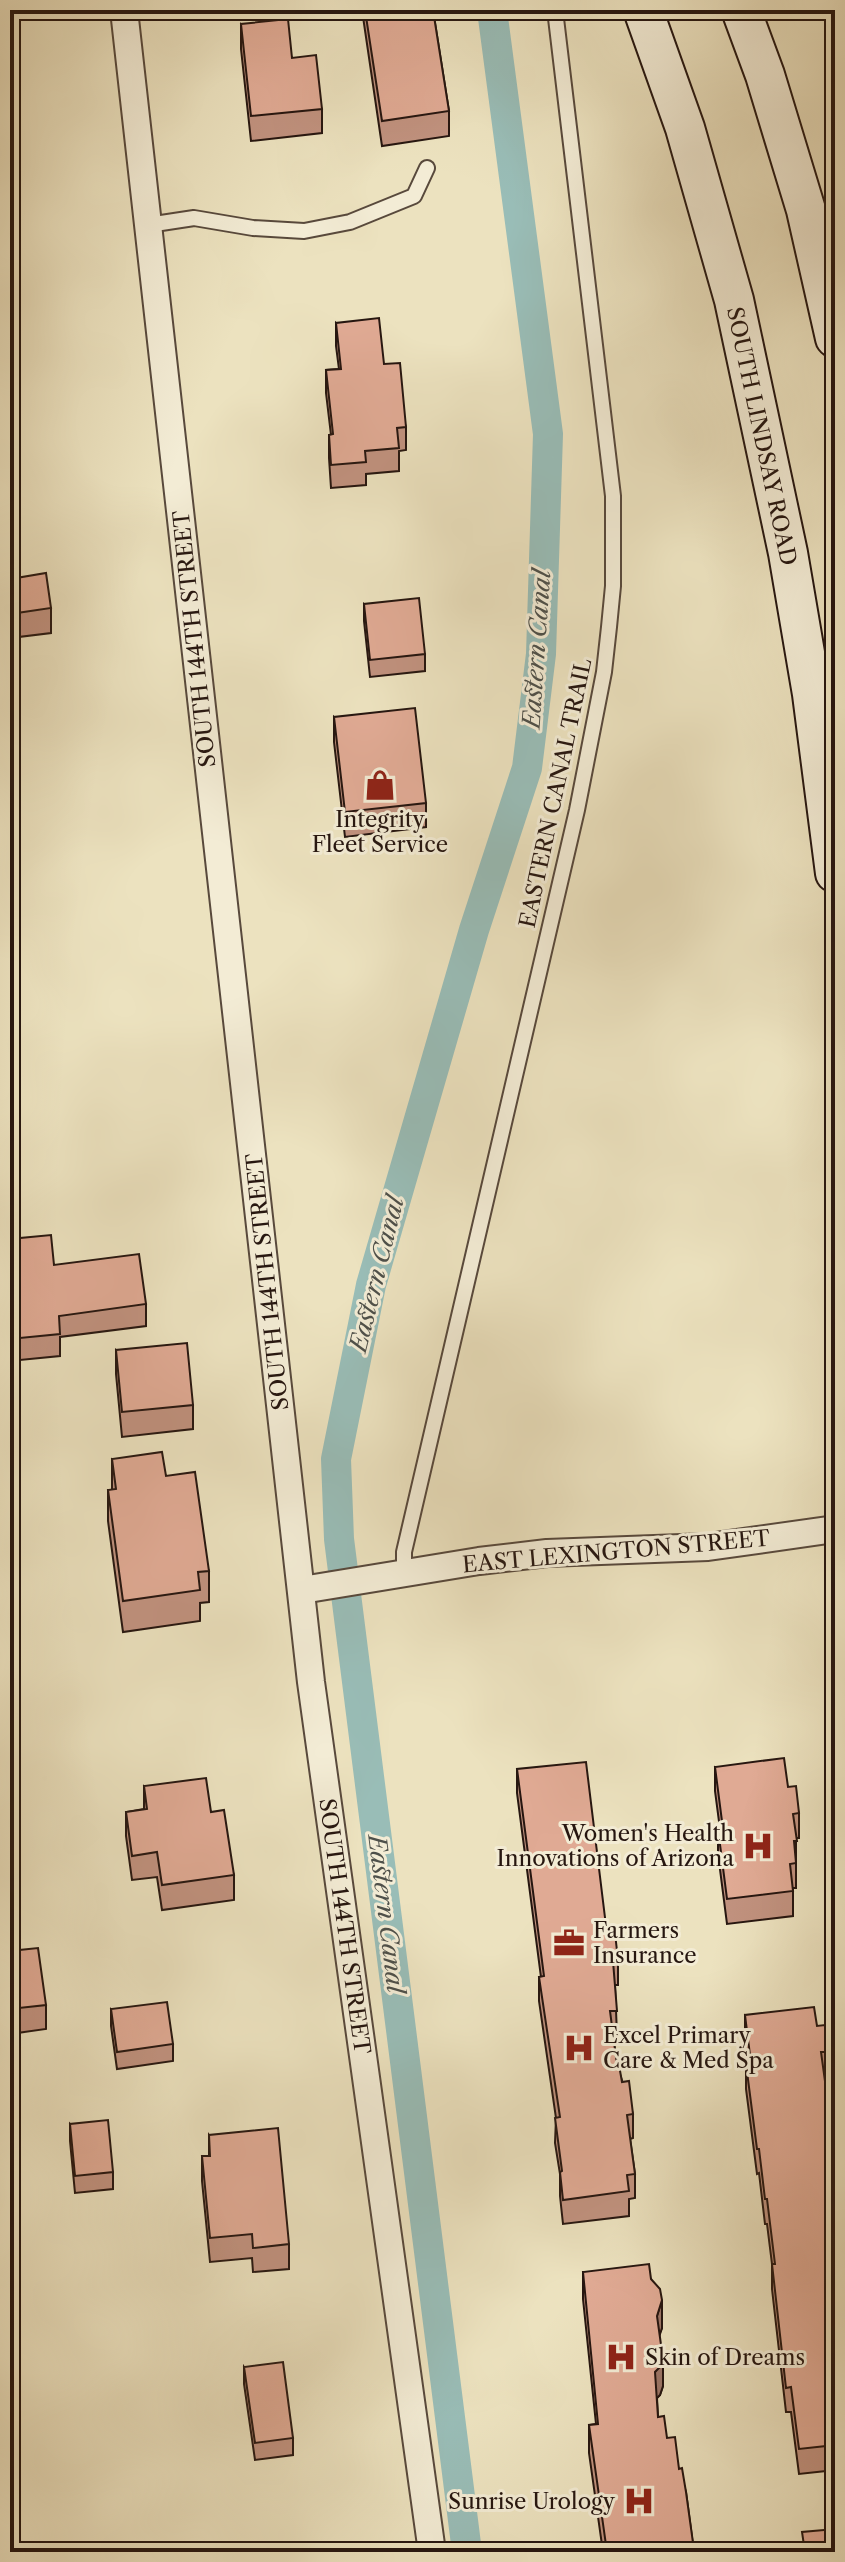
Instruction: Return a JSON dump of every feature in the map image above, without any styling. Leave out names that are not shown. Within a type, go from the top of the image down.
[{"type":"main road","name":"SOUTH LINDSAY ROAD","points":[[643,10],[685,128],[734,300],[788,553],[812,694],[835,873]]},
{"type":"main road","points":[[741,10],[765,75],[806,210],[835,338]]},
{"type":"street","name":"SOUTH 144TH STREET","points":[[124,10],[312,1588],[311,1682],[432,2552]]},
{"type":"street","name":"EAST LEXINGTON STREET","points":[[312,1588],[547,1553],[708,1547],[835,1529]]},
{"type":"lane","name":"EASTERN CANAL TRAIL","points":[[394,1574],[404,1552],[577,810],[604,672],[609,627],[613,496],[555,10]]},
{"type":"lane","points":[[148,225],[194,218],[253,228],[304,231],[350,222],[414,196],[427,168]]},
{"type":"building","points":[[365,10],[433,10],[449,111],[382,121]]},
{"type":"building","points":[[288,19],[292,58],[316,55],[322,109],[251,116],[241,24]]},
{"type":"building","points":[[379,318],[384,364],[400,363],[406,427],[397,428],[399,448],[365,451],[366,462],[331,465],[329,435],[333,434],[326,370],[341,369],[336,323]]},
{"type":"building","points":[[10,555],[13,555],[16,578],[46,573],[51,608],[10,614]]},
{"type":"building","points":[[419,598],[425,654],[370,660],[364,604]]},
{"type":"building","name":"Integrity Fleet Service","points":[[415,708],[426,803],[345,812],[334,717]]},
{"type":"building","points":[[51,1235],[54,1265],[139,1254],[146,1304],[59,1316],[60,1334],[10,1339],[10,1239]]},
{"type":"building","points":[[187,1343],[193,1405],[122,1412],[116,1350]]},
{"type":"building","points":[[162,1452],[166,1476],[195,1472],[209,1571],[198,1572],[200,1590],[123,1601],[108,1490],[116,1489],[112,1459]]},
{"type":"building","name":"Women's Health Innovations of Arizona","points":[[784,1758],[788,1787],[796,1786],[799,1813],[793,1814],[797,1841],[794,1841],[796,1863],[790,1864],[793,1891],[727,1899],[718,1829],[723,1829],[715,1767]]},
{"type":"building","points":[[586,1762],[607,1934],[615,1933],[618,1960],[613,1961],[617,2011],[610,2011],[617,2065],[622,2082],[629,2081],[633,2114],[627,2115],[635,2174],[627,2175],[629,2191],[563,2200],[555,2118],[560,2117],[539,1977],[544,1976],[517,1769]]},
{"type":"building","points":[[206,1778],[211,1812],[224,1810],[234,1875],[162,1885],[157,1852],[132,1856],[126,1812],[147,1809],[144,1786]]},
{"type":"building","points":[[38,1948],[46,2005],[10,2009],[10,1951]]},
{"type":"building","points":[[167,2002],[173,2044],[117,2052],[111,2009]]},
{"type":"building","points":[[814,2007],[817,2026],[825,2025],[828,2052],[821,2052],[831,2125],[827,2126],[835,2192],[835,2445],[799,2449],[791,2387],[786,2388],[767,2199],[746,2064],[751,2063],[745,2015]]},
{"type":"building","points":[[108,2120],[113,2172],[75,2176],[70,2124]]},
{"type":"building","points":[[278,2128],[289,2244],[253,2248],[252,2234],[210,2238],[202,2156],[210,2156],[209,2135]]},
{"type":"building","points":[[649,2264],[651,2279],[660,2289],[662,2300],[657,2316],[663,2359],[655,2372],[658,2417],[664,2416],[667,2438],[675,2437],[694,2550],[607,2552],[589,2425],[598,2424],[583,2272]]},
{"type":"building","points":[[283,2362],[293,2438],[255,2443],[244,2367]]},
{"type":"building","points":[[835,2529],[835,2552],[805,2552],[802,2532]]},
{"type":"waterway","name":"Eastern Canal","points":[[467,2552],[339,1539],[336,1459],[371,1285],[474,930],[527,768],[541,654],[548,434],[492,10]]},
{"type":"place","name":"Integrity Fleet Service","points":[[380,785]]},
{"type":"place","name":"Women's Health Innovations of Arizona","points":[[758,1846]]},
{"type":"place","name":"Farmers Insurance","points":[[569,1943]]},
{"type":"place","name":"Excel Primary Care & Med Spa","points":[[579,2048]]},
{"type":"place","name":"Skin of Dreams","points":[[621,2357]]},
{"type":"place","name":"Sunrise Urology","points":[[639,2501]]}]
